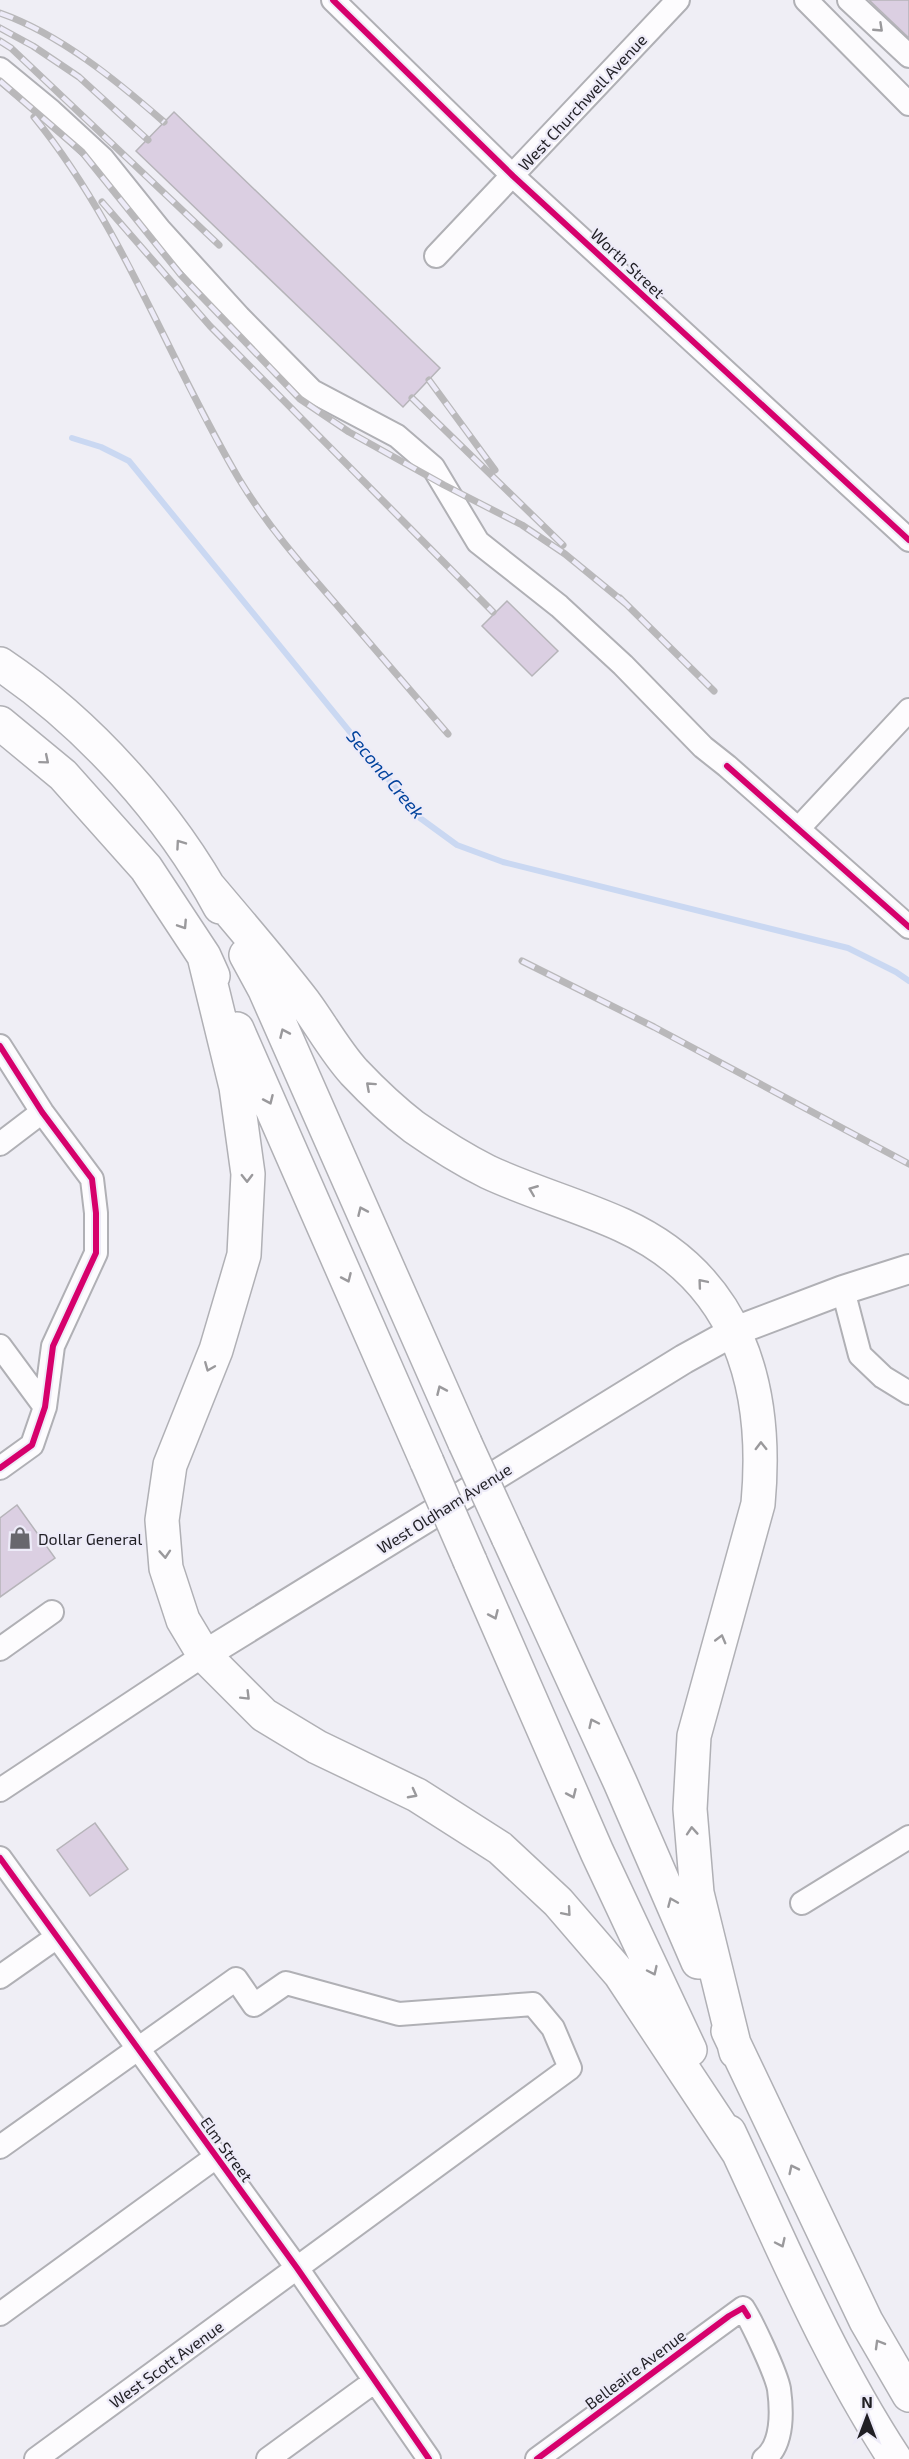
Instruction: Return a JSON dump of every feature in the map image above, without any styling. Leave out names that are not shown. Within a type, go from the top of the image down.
[{"type":"highway","points":[[0,664],[83,730],[144,793],[209,886],[303,1001],[353,1071],[414,1126],[486,1171],[623,1225],[665,1250],[691,1269],[714,1297],[735,1331],[750,1376],[759,1427],[760,1483],[758,1504],[694,1736],[690,1809],[697,1893],[736,2052]]},
{"type":"highway","points":[[0,723],[63,775],[146,868],[204,956],[597,1852],[833,2355],[869,2419],[895,2459]]},
{"type":"highway","points":[[209,886],[265,990],[465,1443],[620,1782],[736,2052],[866,2321],[909,2395]]},
{"type":"highway","points":[[204,956],[236,1087],[248,1174],[244,1255],[216,1350],[170,1465],[162,1520],[166,1568],[183,1620],[204,1655],[264,1714],[317,1747],[417,1795],[500,1848],[558,1902],[620,1974],[738,2152]]},
{"type":"highway","points":[[869,2419],[885,2459]]},
{"type":"main road","name":"West Oldham Avenue","points":[[204,1655],[684,1359],[735,1331],[843,1290],[909,1269]]},
{"type":"street","name":"Worth Street","points":[[333,0],[513,176],[909,540]]},
{"type":"street","name":"West Churchwell Avenue","points":[[436,256],[678,0]]},
{"type":"street","points":[[807,0],[909,104]]},
{"type":"street","points":[[849,0],[909,56]]},
{"type":"street","points":[[0,69],[51,111],[102,158],[159,229],[239,317],[312,391],[396,436],[433,467],[478,542],[559,606],[623,665],[703,747],[909,927]]},
{"type":"street","points":[[798,829],[909,710]]},
{"type":"street","points":[[0,1046],[42,1112],[92,1179],[96,1213],[96,1253],[53,1346],[45,1407],[32,1445],[0,1468]]},
{"type":"street","points":[[0,1144],[42,1112]]},
{"type":"street","points":[[843,1290],[860,1355],[883,1377],[909,1394]]},
{"type":"street","points":[[0,1346],[45,1407]]},
{"type":"street","points":[[0,1649],[52,1612]]},
{"type":"street","name":"West Oldham Avenue","points":[[0,1790],[204,1655]]},
{"type":"street","points":[[802,1904],[909,1837]]},
{"type":"street","name":"Elm Street","points":[[0,1858],[297,2268],[429,2459]]},
{"type":"street","points":[[0,1977],[57,1937]]},
{"type":"street","name":"West Scott Avenue","points":[[36,2459],[570,2068],[553,2028],[533,2004],[399,2014],[286,1983],[254,2005],[236,1979],[138,2049]]},
{"type":"street","points":[[0,2147],[138,2049]]},
{"type":"street","points":[[0,2314],[216,2157]]},
{"type":"street","name":"Belleaire Avenue","points":[[537,2459],[729,2316],[743,2308],[778,2387],[781,2421],[772,2453],[764,2459]]},
{"type":"street","points":[[268,2459],[375,2381]]},
{"type":"building","points":[[869,0],[909,0],[909,38]]},
{"type":"building","points":[[174,112],[440,368],[403,407],[136,151]]},
{"type":"building","points":[[507,601],[558,651],[532,676],[482,626]]},
{"type":"building","name":"Dollar General","points":[[17,1505],[55,1558],[0,1597],[0,1518]]},
{"type":"building","points":[[95,1823],[128,1869],[90,1896],[57,1850]]},
{"type":"waterway","name":"Second Creek","points":[[72,438],[101,447],[129,461],[420,818],[457,845],[503,862],[848,948],[909,981]]},
{"type":"railway","points":[[0,13],[66,46],[107,75],[164,122]]},
{"type":"railway","points":[[0,28],[33,46],[79,77],[148,140]]},
{"type":"railway","points":[[0,41],[11,48],[219,245]]},
{"type":"railway","points":[[0,81],[82,152],[181,275],[300,399],[349,432],[522,525],[565,554],[626,604]]},
{"type":"railway","points":[[34,117],[65,159],[119,247],[213,433],[249,496],[297,559],[448,734]]},
{"type":"railway","points":[[102,202],[210,326],[493,612]]},
{"type":"railway","points":[[429,380],[495,470]]},
{"type":"railway","points":[[412,398],[563,545]]},
{"type":"railway","points":[[620,598],[714,691]]},
{"type":"railway","points":[[522,961],[654,1027],[909,1164]]},
{"type":"cycle path","points":[[333,0],[513,176],[909,540]]},
{"type":"cycle path","points":[[727,766],[909,927]]},
{"type":"cycle path","points":[[0,1046],[42,1112],[92,1179],[96,1213],[96,1253],[53,1346],[45,1407],[32,1445],[0,1468]]},
{"type":"cycle path","points":[[0,1858],[297,2268],[429,2459]]},
{"type":"cycle path","points":[[537,2459],[729,2316],[743,2308],[748,2316]]},
{"type":"place","name":"Dollar General","points":[[20,1538]]}]
